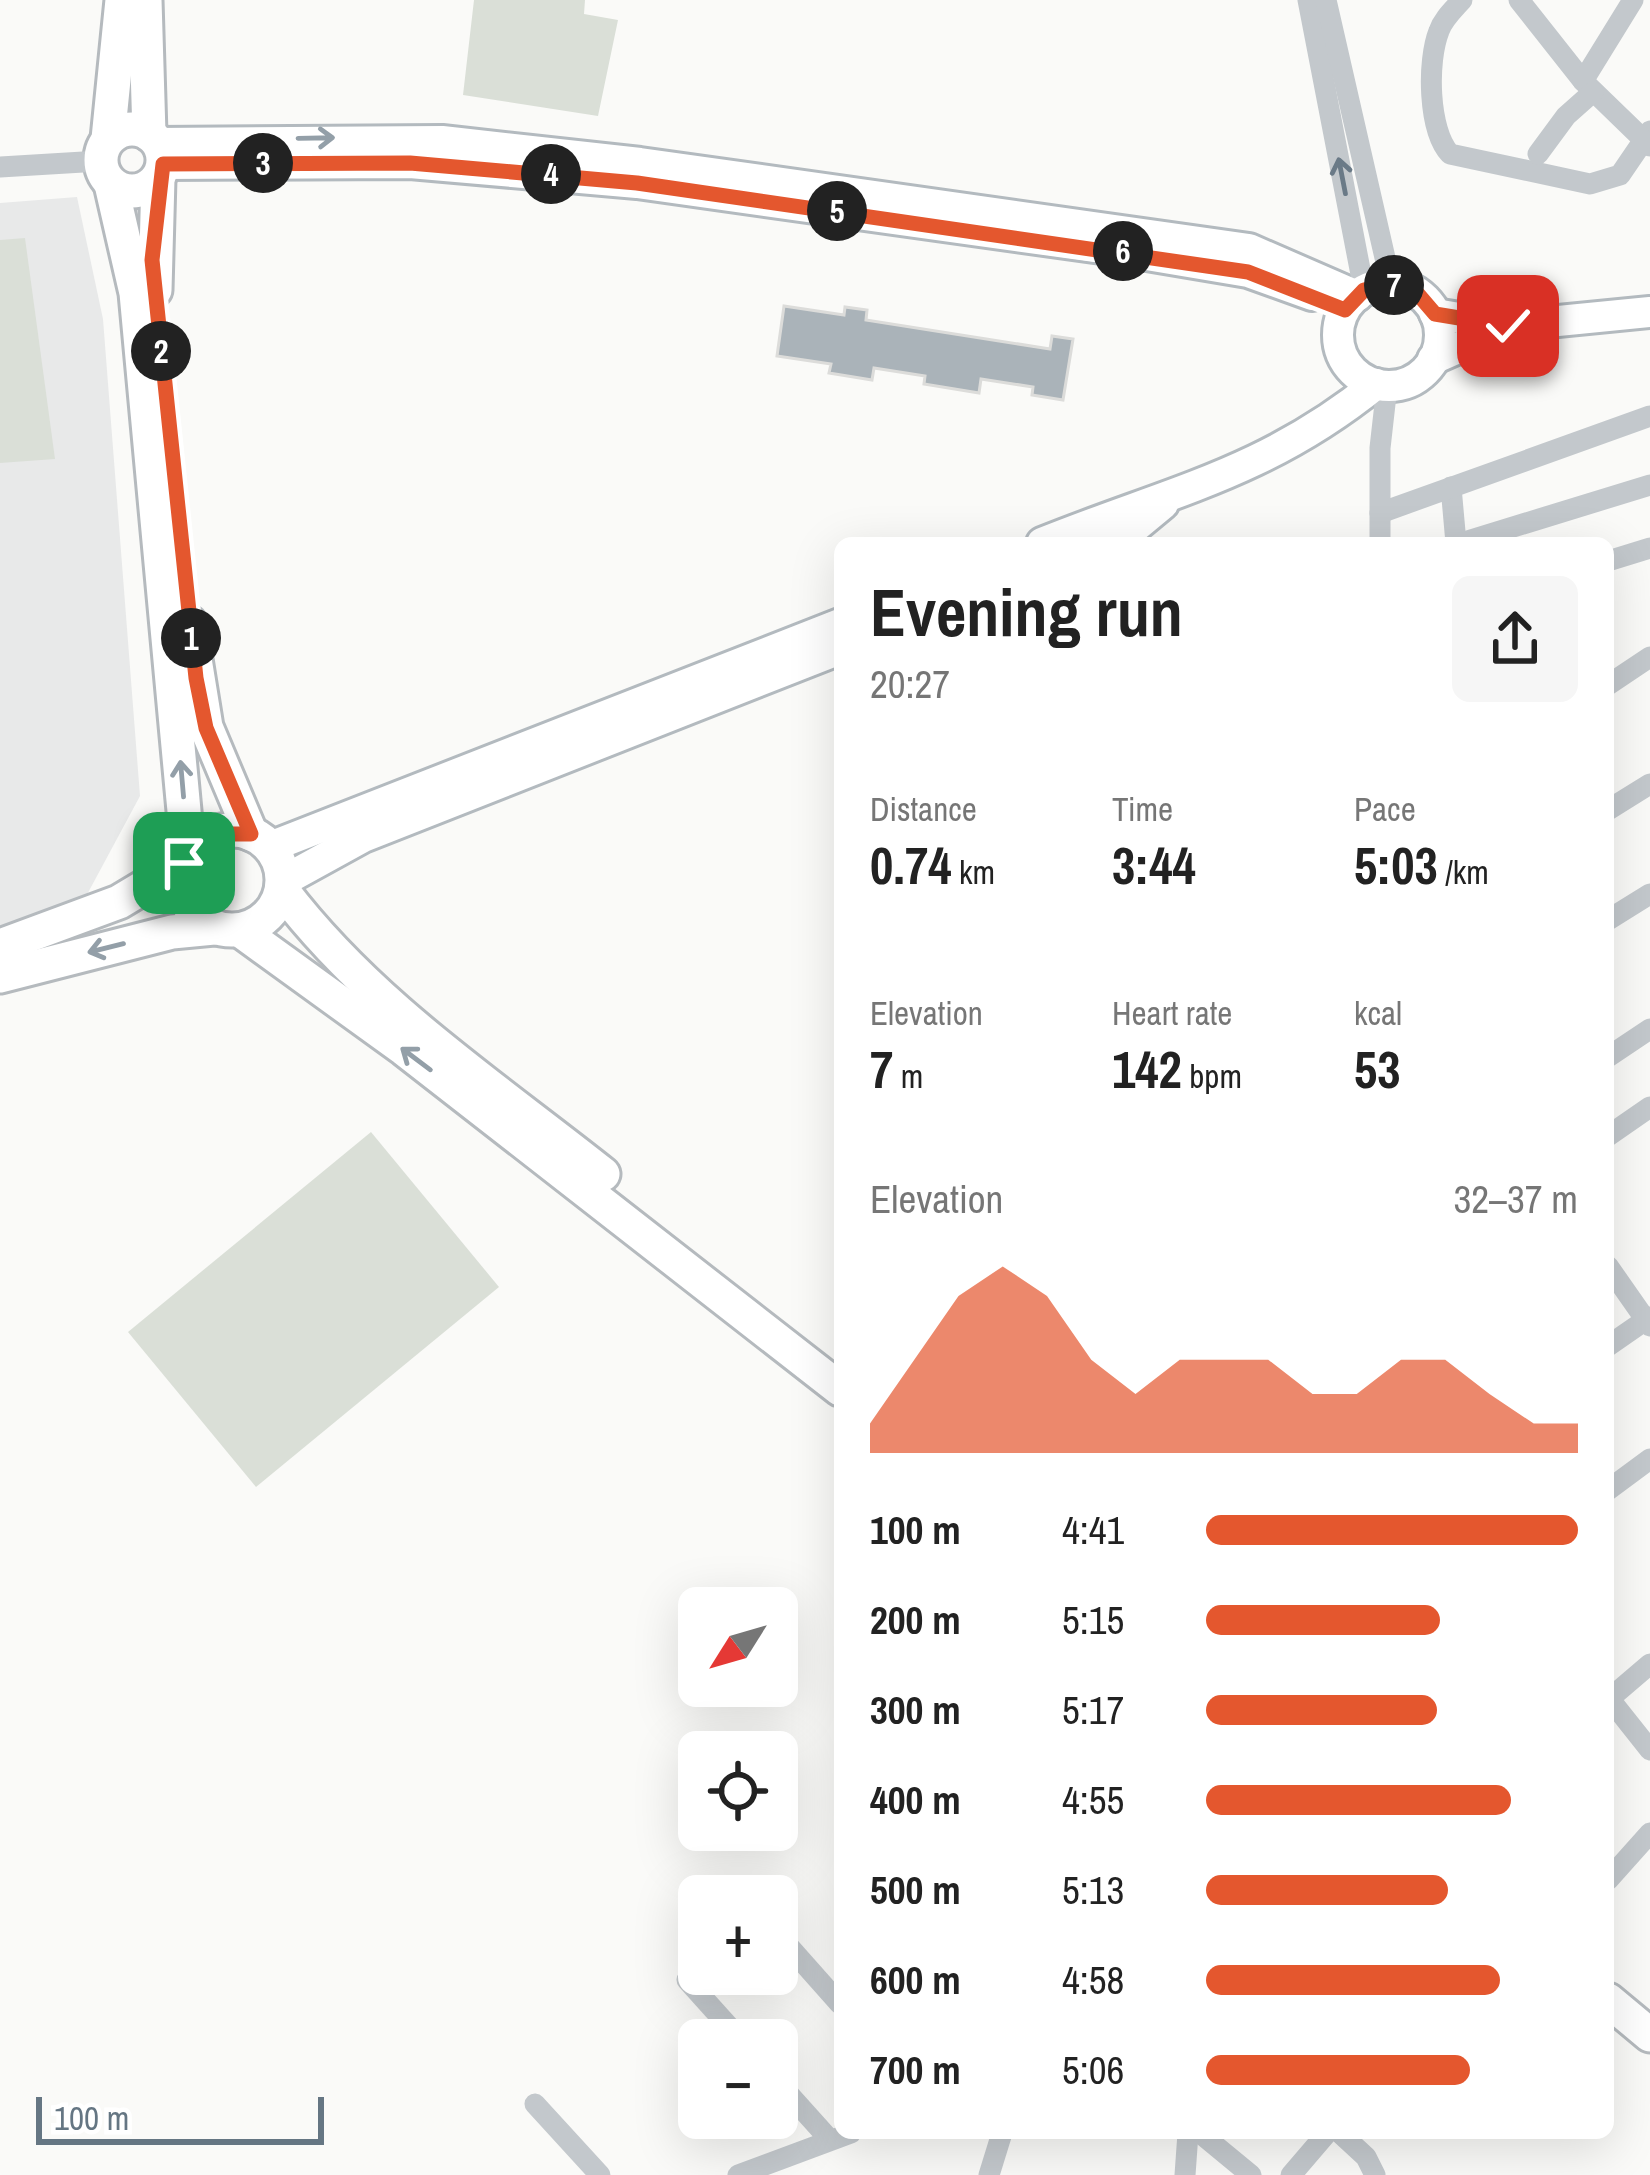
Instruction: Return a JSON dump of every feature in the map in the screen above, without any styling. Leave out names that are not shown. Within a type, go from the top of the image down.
[{"type":"main road","points":[[122,0],[106,161],[136,293],[186,859],[181,879],[189,908],[228,929],[479,1106],[834,1384]]},
{"type":"main road","points":[[145,0],[157,154],[152,260],[196,678],[206,728],[282,885],[322,944],[365,986],[834,1358]]},
{"type":"main road","points":[[106,161],[120,130],[157,154]]},
{"type":"main road","points":[[106,161],[127,191],[144,189],[157,154]]},
{"type":"main road","points":[[0,946],[119,902],[186,859],[219,831],[261,840]]},
{"type":"main road","points":[[0,976],[172,932],[228,929],[262,921],[282,885]]},
{"type":"main road","points":[[1614,1981],[1650,2009]]},
{"type":"main road","points":[[1614,2005],[1650,2035]]},
{"type":"street","points":[[1308,0],[1364,295]]},
{"type":"street","points":[[1327,0],[1364,295],[1340,350],[1354,373],[1382,385]]},
{"type":"street","points":[[1462,0],[1437,34],[1432,60],[1438,130],[1450,154],[1590,184],[1620,175],[1648,139],[1588,86],[1524,3]]},
{"type":"street","points":[[1538,154],[1588,86],[1633,0]]},
{"type":"street","points":[[157,154],[442,141],[640,163],[1249,249],[1364,295],[1417,293],[1435,314],[1439,338],[1433,359]]},
{"type":"street","points":[[0,167],[106,161]]},
{"type":"street","points":[[1435,314],[1508,326],[1650,312]]},
{"type":"street","points":[[1085,537],[1121,532],[1168,500],[1286,449],[1382,385],[1409,382],[1433,359],[1508,326]]},
{"type":"street","points":[[1380,537],[1382,385]]},
{"type":"street","points":[[1380,512],[1650,416]]},
{"type":"street","points":[[1478,537],[1650,485]]},
{"type":"street","points":[[1451,487],[1457,537]]},
{"type":"street","points":[[1614,559],[1650,548]]},
{"type":"street","points":[[261,840],[834,626]]},
{"type":"street","points":[[282,885],[363,838],[834,651]]},
{"type":"street","points":[[1614,681],[1650,657]]},
{"type":"street","points":[[1614,806],[1650,784]]},
{"type":"street","points":[[1614,916],[1650,893]]},
{"type":"street","points":[[1614,1053],[1650,1029]]},
{"type":"street","points":[[1614,1132],[1650,1107]]},
{"type":"street","points":[[1614,1274],[1649,1322],[1614,1342]]},
{"type":"street","points":[[1614,1486],[1650,1460]]},
{"type":"street","points":[[1614,1694],[1650,1664]]},
{"type":"street","points":[[1614,1704],[1650,1750]]},
{"type":"street","points":[[1614,1874],[1648,1837]]},
{"type":"street","points":[[798,1957],[834,1997]]},
{"type":"street","points":[[700,1995],[722,2019]]},
{"type":"street","points":[[798,2100],[834,2132]]},
{"type":"street","points":[[535,2104],[600,2175]]},
{"type":"street","points":[[749,2173],[835,2139]]},
{"type":"street","points":[[988,2175],[1000,2139]]},
{"type":"street","points":[[1185,2175],[1188,2139]]},
{"type":"street","points":[[1207,2139],[1252,2175]]},
{"type":"street","points":[[1292,2175],[1322,2139]]},
{"type":"street","points":[[1346,2139],[1366,2157],[1375,2175]]},
{"type":"shaded area","points":[[474,0],[585,0],[584,14],[618,20],[598,116],[463,95]]},
{"type":"shaded area","points":[[77,197],[103,319],[140,796],[83,902],[0,929],[0,203]]},
{"type":"shaded area","points":[[25,238],[55,459],[0,463],[0,240]]},
{"type":"shaded area","points":[[371,1132],[499,1287],[256,1487],[128,1332]]},
{"type":"building","points":[[784,306],[844,315],[845,307],[867,310],[866,320],[1050,349],[1052,336],[1073,339],[1063,400],[1032,395],[1033,387],[981,379],[979,393],[924,384],[925,376],[874,368],[872,380],[829,373],[831,364],[777,356]]},
{"type":"route","points":[[184,863],[196,844],[210,834],[235,830],[251,834],[206,728],[196,678],[152,260],[163,164],[410,163],[637,183],[1123,250],[1248,272],[1345,310],[1364,290],[1390,284],[1417,293],[1435,314],[1508,326]]}]
